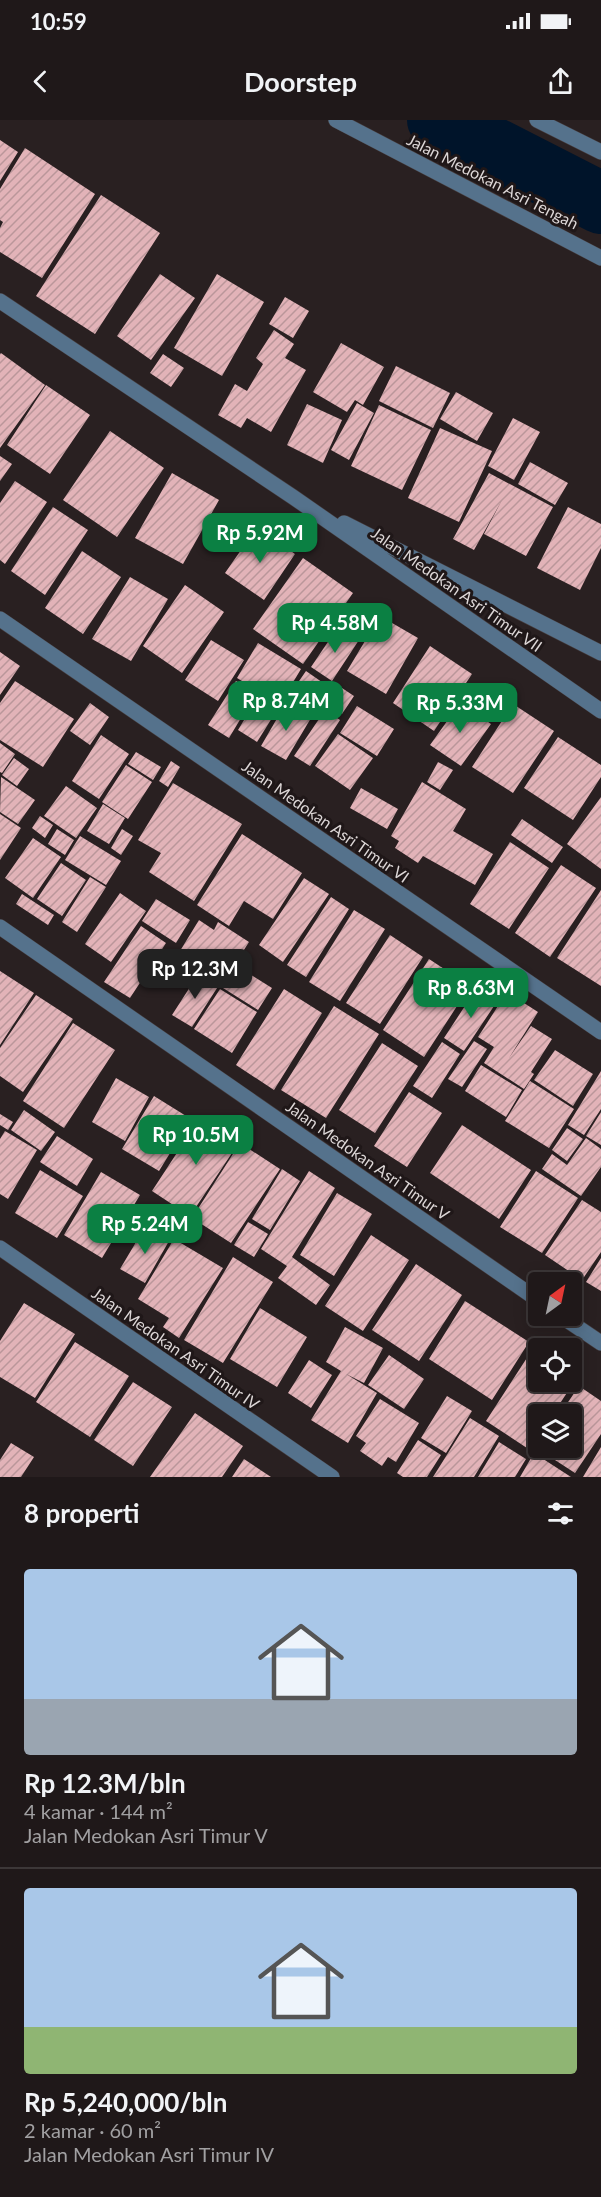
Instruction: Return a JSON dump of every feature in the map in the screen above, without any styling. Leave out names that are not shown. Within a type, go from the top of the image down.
[{"type":"street","name":"Jalan Medokan Asri Tengah","points":[[336,120],[601,258]]},
{"type":"street","points":[[537,120],[601,152]]},
{"type":"street","name":"Jalan Medokan Asri Timur VII","points":[[0,301],[293,497],[601,711]]},
{"type":"street","name":"Jalan Medokan Asri Timur VII","points":[[293,497],[601,653]]},
{"type":"street","name":"Jalan Medokan Asri Timur VI","points":[[0,619],[601,1032]]},
{"type":"street","name":"Jalan Medokan Asri Timur V","points":[[0,927],[528,1293]]},
{"type":"street","name":"Jalan Medokan Asri Timur IV","points":[[0,1248],[332,1477]]},
{"type":"street","points":[[576,1326],[601,1343]]},
{"type":"building","points":[[0,140],[18,152],[0,181]]},
{"type":"building","points":[[25,148],[95,194],[42,278],[0,252],[0,228],[3,222],[0,220],[0,189]]},
{"type":"building","points":[[101,195],[160,233],[95,334],[36,296]]},
{"type":"building","points":[[160,274],[195,298],[151,360],[117,336]]},
{"type":"building","points":[[217,274],[264,302],[222,376],[174,348]]},
{"type":"building","points":[[285,297],[309,311],[293,338],[269,324]]},
{"type":"building","points":[[274,330],[294,344],[285,358],[306,370],[271,432],[247,418],[241,428],[218,415],[235,384],[247,391],[263,364],[256,358]]},
{"type":"building","points":[[341,343],[384,367],[363,405],[355,400],[347,412],[313,392]]},
{"type":"building","points":[[0,354],[45,385],[0,448]]},
{"type":"building","points":[[163,354],[184,368],[171,387],[150,373]]},
{"type":"building","points":[[396,366],[450,393],[433,428],[379,401]]},
{"type":"building","points":[[46,385],[90,415],[50,474],[7,445]]},
{"type":"building","points":[[456,392],[493,413],[477,441],[440,419]]},
{"type":"building","points":[[357,403],[374,413],[349,460],[331,450]]},
{"type":"building","points":[[307,404],[342,420],[323,463],[287,445]]},
{"type":"building","points":[[379,405],[431,430],[402,490],[351,466]]},
{"type":"building","points":[[513,418],[540,432],[514,480],[488,466]]},
{"type":"building","points":[[440,428],[492,451],[459,522],[408,498]]},
{"type":"building","points":[[110,431],[164,468],[117,537],[63,500]]},
{"type":"building","points":[[0,456],[12,464],[0,481]]},
{"type":"building","points":[[530,462],[568,483],[555,505],[518,484]]},
{"type":"building","points":[[172,473],[219,500],[183,564],[135,538]]},
{"type":"building","points":[[489,473],[553,507],[526,556],[484,534],[502,500],[474,550],[453,539]]},
{"type":"building","points":[[15,481],[47,502],[5,564],[0,560],[0,503]]},
{"type":"building","points":[[53,507],[88,530],[45,595],[11,571]]},
{"type":"building","points":[[568,507],[601,524],[601,548],[580,590],[537,568]]},
{"type":"building","points":[[257,527],[295,554],[264,600],[225,573]]},
{"type":"building","points":[[82,551],[121,577],[83,634],[45,608]]},
{"type":"building","points":[[303,558],[353,593],[303,664],[253,629]]},
{"type":"building","points":[[130,577],[168,599],[131,661],[92,639]]},
{"type":"building","points":[[185,585],[224,612],[182,673],[143,646]]},
{"type":"building","points":[[380,616],[418,638],[386,694],[347,671]]},
{"type":"building","points":[[338,627],[359,640],[332,681],[311,667]]},
{"type":"building","points":[[211,640],[244,660],[218,701],[185,680]]},
{"type":"building","points":[[258,643],[301,669],[280,704],[237,678]]},
{"type":"building","points":[[430,646],[472,674],[434,731],[393,703]]},
{"type":"building","points":[[0,652],[20,666],[0,695]]},
{"type":"building","points":[[306,671],[329,687],[309,716],[286,700]]},
{"type":"building","points":[[15,681],[74,719],[43,767],[0,740],[0,703]]},
{"type":"building","points":[[236,681],[256,693],[229,738],[208,725]]},
{"type":"building","points":[[339,686],[354,696],[342,714],[327,704]]},
{"type":"building","points":[[258,697],[277,710],[257,742],[238,730]]},
{"type":"building","points":[[90,703],[109,717],[90,745],[70,731]]},
{"type":"building","points":[[286,703],[311,718],[286,760],[261,746]]},
{"type":"building","points":[[460,703],[491,724],[461,766],[430,745]]},
{"type":"building","points":[[513,704],[554,731],[513,793],[472,767]]},
{"type":"building","points":[[357,706],[394,729],[377,756],[340,733]]},
{"type":"building","points":[[325,710],[340,720],[310,766],[294,756]]},
{"type":"building","points":[[338,734],[373,758],[350,790],[315,766]]},
{"type":"building","points":[[101,735],[129,754],[99,799],[72,781]]},
{"type":"building","points":[[558,737],[601,765],[601,777],[573,820],[524,788]]},
{"type":"building","points":[[0,743],[15,754],[2,773],[0,772]]},
{"type":"building","points":[[136,752],[161,767],[153,780],[128,764]]},
{"type":"building","points":[[14,758],[29,769],[17,786],[2,775]]},
{"type":"building","points":[[171,761],[180,767],[168,787],[159,781]]},
{"type":"building","points":[[438,762],[453,770],[440,790],[427,782]]},
{"type":"building","points":[[126,765],[152,782],[128,819],[102,802]]},
{"type":"building","points":[[1,777],[35,800],[18,824],[0,812]]},
{"type":"building","points":[[422,782],[466,809],[453,831],[493,854],[475,885],[423,856],[418,863],[395,848],[399,841],[391,836]]},
{"type":"building","points":[[173,783],[242,824],[194,901],[149,872],[161,853],[138,840]]},
{"type":"building","points":[[66,786],[97,808],[76,838],[44,816]]},
{"type":"building","points":[[361,788],[398,809],[387,829],[350,808]]},
{"type":"building","points":[[601,797],[601,869],[567,844]]},
{"type":"building","points":[[103,804],[125,818],[109,844],[87,831]]},
{"type":"building","points":[[0,814],[21,828],[0,860]]},
{"type":"building","points":[[40,816],[53,825],[45,838],[32,828]]},
{"type":"building","points":[[522,819],[563,847],[552,863],[511,835]]},
{"type":"building","points":[[57,829],[74,840],[65,855],[48,844]]},
{"type":"building","points":[[122,829],[133,836],[121,855],[111,848]]},
{"type":"building","points":[[242,834],[302,873],[273,919],[244,901],[229,926],[197,905]]},
{"type":"building","points":[[80,836],[121,861],[106,885],[65,860]]},
{"type":"building","points":[[33,838],[61,857],[33,898],[5,878]]},
{"type":"building","points":[[510,842],[549,868],[509,929],[470,904]]},
{"type":"building","points":[[61,863],[86,880],[62,916],[37,899]]},
{"type":"building","points":[[561,865],[596,888],[550,957],[515,933]]},
{"type":"building","points":[[90,877],[106,887],[77,932],[62,922]]},
{"type":"building","points":[[304,878],[329,894],[283,962],[259,945]]},
{"type":"building","points":[[601,890],[601,986],[557,958]]},
{"type":"building","points":[[120,893],[146,911],[111,962],[85,944]]},
{"type":"building","points":[[22,894],[54,915],[48,925],[16,904]]},
{"type":"building","points":[[331,897],[349,909],[306,977],[287,965]]},
{"type":"building","points":[[156,899],[190,920],[176,943],[142,921]]},
{"type":"building","points":[[354,910],[385,929],[340,1001],[309,982]]},
{"type":"building","points":[[199,920],[214,930],[218,922],[249,942],[224,981],[199,965],[192,977],[172,964]]},
{"type":"building","points":[[141,926],[166,943],[130,998],[104,982]]},
{"type":"building","points":[[390,935],[423,957],[380,1024],[346,1003]]},
{"type":"building","points":[[429,959],[470,986],[424,1057],[383,1030]]},
{"type":"building","points":[[237,966],[272,988],[258,1010],[223,988]]},
{"type":"building","points":[[0,971],[34,993],[0,1045]]},
{"type":"building","points":[[199,973],[219,985],[192,1027],[172,1015]]},
{"type":"building","points":[[478,986],[498,1000],[464,1051],[444,1038]]},
{"type":"building","points":[[220,989],[257,1012],[232,1053],[194,1029]]},
{"type":"building","points":[[284,989],[322,1013],[274,1090],[236,1065]]},
{"type":"building","points":[[507,992],[538,1012],[509,1058],[531,1026],[552,1039],[531,1072],[534,1074],[524,1089],[484,1063],[494,1047],[478,1037]]},
{"type":"building","points":[[36,995],[73,1019],[23,1092],[0,1076],[0,1048]]},
{"type":"building","points":[[334,1006],[379,1034],[326,1118],[281,1090]]},
{"type":"building","points":[[73,1023],[115,1050],[64,1128],[23,1101]]},
{"type":"building","points":[[474,1041],[487,1049],[462,1087],[448,1079]]},
{"type":"building","points":[[442,1042],[460,1054],[432,1098],[413,1086]]},
{"type":"building","points":[[382,1043],[418,1066],[375,1133],[339,1110]]},
{"type":"building","points":[[555,1050],[593,1074],[573,1106],[534,1080]]},
{"type":"building","points":[[481,1065],[522,1090],[506,1117],[465,1091]]},
{"type":"building","points":[[601,1071],[601,1109],[584,1135],[568,1125]]},
{"type":"building","points":[[116,1078],[149,1097],[125,1141],[92,1122]]},
{"type":"building","points":[[530,1081],[574,1109],[549,1148],[505,1121]]},
{"type":"building","points":[[409,1092],[442,1113],[407,1167],[374,1146]]},
{"type":"building","points":[[154,1096],[191,1119],[159,1171],[122,1149]]},
{"type":"building","points":[[24,1110],[55,1132],[41,1151],[11,1130]]},
{"type":"building","points":[[601,1112],[601,1145],[586,1136]]},
{"type":"building","points":[[0,1114],[13,1122],[8,1130],[0,1125]]},
{"type":"building","points":[[201,1116],[240,1141],[190,1216],[152,1191]]},
{"type":"building","points":[[462,1125],[531,1170],[499,1219],[430,1173]]},
{"type":"building","points":[[567,1128],[583,1139],[567,1161],[552,1150]]},
{"type":"building","points":[[5,1131],[37,1150],[8,1199],[0,1194],[0,1139]]},
{"type":"building","points":[[57,1136],[93,1159],[77,1186],[40,1162]]},
{"type":"building","points":[[586,1138],[601,1149],[601,1167],[581,1196],[542,1169],[552,1154],[567,1165]]},
{"type":"building","points":[[240,1143],[280,1169],[231,1243],[192,1218]]},
{"type":"building","points":[[282,1169],[300,1181],[270,1230],[252,1219]]},
{"type":"building","points":[[40,1170],[83,1196],[57,1238],[15,1213]]},
{"type":"building","points":[[309,1171],[335,1188],[292,1257],[330,1285],[316,1305],[278,1278],[287,1266],[261,1249]]},
{"type":"building","points":[[536,1171],[578,1198],[542,1253],[500,1227]]},
{"type":"building","points":[[101,1172],[140,1195],[102,1258],[64,1235]]},
{"type":"building","points":[[337,1193],[372,1214],[334,1276],[300,1255]]},
{"type":"building","points":[[582,1200],[601,1212],[601,1252],[582,1280],[582,1272],[570,1272],[545,1255]]},
{"type":"building","points":[[248,1222],[268,1234],[254,1257],[234,1245]]},
{"type":"building","points":[[145,1227],[169,1241],[145,1283],[120,1269]]},
{"type":"building","points":[[371,1235],[409,1260],[363,1331],[325,1306]]},
{"type":"building","points":[[174,1239],[223,1268],[179,1338],[163,1327],[169,1318],[138,1299]]},
{"type":"building","points":[[233,1257],[273,1282],[223,1363],[184,1340]]},
{"type":"building","points":[[601,1258],[601,1291],[586,1282]]},
{"type":"building","points":[[416,1264],[462,1295],[419,1361],[372,1330]]},
{"type":"building","points":[[465,1301],[528,1341],[492,1400],[429,1359]]},
{"type":"building","points":[[24,1303],[75,1334],[35,1398],[0,1377],[0,1341]]},
{"type":"building","points":[[260,1308],[307,1337],[277,1387],[230,1359]]},
{"type":"building","points":[[345,1327],[383,1348],[364,1383],[346,1374],[377,1393],[348,1443],[311,1420],[341,1371],[326,1362]]},
{"type":"building","points":[[75,1342],[129,1376],[90,1437],[36,1402]]},
{"type":"building","points":[[389,1355],[424,1379],[404,1409],[368,1385]]},
{"type":"building","points":[[528,1356],[528,1392],[567,1392],[560,1404],[528,1404],[528,1449],[486,1421]]},
{"type":"building","points":[[309,1360],[332,1375],[311,1408],[288,1393]]},
{"type":"building","points":[[133,1382],[172,1407],[133,1466],[94,1440]]},
{"type":"building","points":[[582,1388],[601,1401],[601,1434],[575,1473],[552,1458],[582,1458],[582,1404],[567,1404],[575,1392],[582,1392]]},
{"type":"building","points":[[447,1396],[472,1411],[446,1453],[421,1438]]},
{"type":"building","points":[[380,1399],[419,1423],[396,1462],[388,1457],[382,1466],[360,1451],[366,1443],[356,1436]]},
{"type":"building","points":[[195,1413],[243,1446],[222,1477],[150,1477]]},
{"type":"building","points":[[470,1418],[499,1436],[474,1477],[433,1477]]},
{"type":"building","points":[[418,1440],[441,1455],[427,1477],[403,1477],[397,1473]]},
{"type":"building","points":[[499,1442],[526,1459],[515,1477],[478,1477]]},
{"type":"building","points":[[11,1443],[34,1457],[21,1477],[0,1477],[0,1460]]},
{"type":"building","points":[[601,1447],[601,1477],[583,1477]]},
{"type":"building","points":[[531,1458],[542,1458],[571,1477],[520,1477]]},
{"type":"building","points":[[244,1459],[271,1477],[232,1477]]},
{"type":"waterway","points":[[438,120],[601,203]]}]
